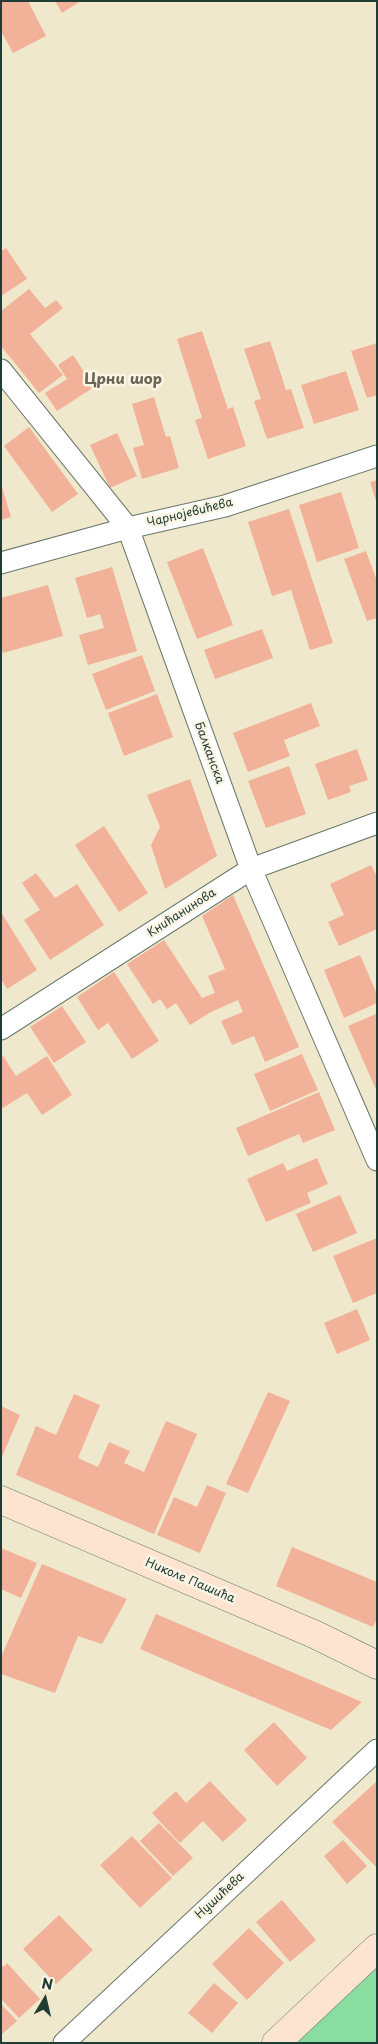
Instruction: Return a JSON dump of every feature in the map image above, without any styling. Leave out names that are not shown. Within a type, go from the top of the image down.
[{"type":"main road","name":"Николе Пашића","points":[[1,1500],[316,1635],[377,1665]]},
{"type":"main road","points":[[276,2043],[377,1948]]},
{"type":"street","name":"Балканска","points":[[1,370],[128,528],[251,868],[377,1160]]},
{"type":"street","name":"Чарнојевићева","points":[[1,563],[128,528],[225,506],[377,456]]},
{"type":"street","name":"Книћанинова","points":[[1,1029],[251,868],[377,823]]},
{"type":"street","name":"Нушићева","points":[[64,2043],[377,1750]]},
{"type":"green space","points":[[377,1966],[377,2043],[296,2043]]},
{"type":"building","points":[[1,1],[28,1],[46,36],[13,53],[1,31]]},
{"type":"building","points":[[55,1],[81,1],[62,13]]},
{"type":"building","points":[[6,248],[27,279],[1,296],[1,251]]},
{"type":"building","points":[[29,289],[45,308],[56,300],[63,308],[30,334],[63,375],[39,393],[1,346],[1,311]]},
{"type":"building","points":[[202,331],[228,409],[233,407],[246,446],[208,459],[195,420],[202,418],[177,339]]},
{"type":"building","points":[[270,341],[286,390],[291,389],[304,428],[267,439],[254,401],[261,399],[244,349]]},
{"type":"building","points":[[377,343],[377,395],[367,398],[351,351]]},
{"type":"building","points":[[73,355],[94,387],[57,411],[45,393],[67,379],[58,365]]},
{"type":"building","points":[[346,371],[359,410],[314,424],[301,385]]},
{"type":"building","points":[[154,397],[166,437],[170,436],[179,468],[142,479],[133,448],[144,445],[132,404]]},
{"type":"building","points":[[29,427],[78,494],[52,512],[4,446]]},
{"type":"building","points":[[117,433],[137,476],[110,488],[90,445]]},
{"type":"building","points":[[377,480],[377,501],[376,501],[370,482]]},
{"type":"building","points":[[1,484],[11,517],[1,520]]},
{"type":"building","points":[[341,492],[359,548],[317,562],[299,505]]},
{"type":"building","points":[[289,509],[333,643],[310,650],[291,590],[272,596],[248,522]]},
{"type":"building","points":[[203,548],[233,625],[197,639],[167,562]]},
{"type":"building","points":[[366,551],[377,581],[377,618],[367,621],[344,559]]},
{"type":"building","points":[[112,567],[137,651],[88,665],[79,635],[104,628],[100,614],[87,618],[75,578]]},
{"type":"building","points":[[48,585],[63,636],[3,653],[1,646],[1,598]]},
{"type":"building","points":[[262,629],[273,658],[215,679],[204,650]]},
{"type":"building","points":[[142,655],[155,691],[106,710],[92,674]]},
{"type":"building","points":[[157,694],[173,737],[124,756],[108,713]]},
{"type":"building","points":[[311,703],[320,726],[284,740],[290,756],[248,772],[233,733]]},
{"type":"building","points":[[357,749],[368,780],[349,786],[351,792],[328,800],[315,764]]},
{"type":"building","points":[[289,766],[306,814],[266,828],[248,781]]},
{"type":"building","points":[[190,779],[217,856],[165,889],[151,845],[160,827],[147,795]]},
{"type":"building","points":[[104,826],[148,893],[119,912],[75,845]]},
{"type":"building","points":[[371,865],[377,877],[377,929],[339,946],[328,922],[344,915],[330,884]]},
{"type":"building","points":[[36,873],[55,898],[77,884],[104,925],[50,960],[24,920],[40,910],[22,883]]},
{"type":"building","points":[[233,895],[299,1047],[265,1062],[254,1036],[232,1045],[221,1021],[243,1012],[238,1000],[211,1012],[190,1025],[176,1003],[167,1009],[160,999],[153,1004],[127,964],[164,940],[202,998],[215,993],[208,976],[225,969],[202,916]]},
{"type":"building","points":[[1,912],[37,970],[7,989],[1,979]]},
{"type":"building","points":[[360,955],[377,994],[377,1003],[344,1018],[324,970]]},
{"type":"building","points":[[114,972],[159,1041],[132,1059],[108,1023],[98,1030],[77,997]]},
{"type":"building","points":[[62,1006],[86,1042],[54,1063],[30,1027]]},
{"type":"building","points":[[376,1014],[377,1016],[377,1092],[348,1026]]},
{"type":"building","points":[[1,1053],[16,1076],[47,1056],[72,1095],[42,1115],[27,1093],[1,1109]]},
{"type":"building","points":[[302,1054],[318,1090],[270,1111],[254,1074]]},
{"type":"building","points":[[319,1092],[335,1130],[303,1143],[299,1134],[248,1156],[236,1128]]},
{"type":"building","points":[[317,1158],[328,1184],[307,1193],[311,1203],[266,1222],[247,1179],[283,1163],[287,1171]]},
{"type":"building","points":[[340,1195],[357,1233],[313,1252],[296,1214]]},
{"type":"building","points":[[377,1238],[377,1293],[353,1303],[333,1256]]},
{"type":"building","points":[[357,1309],[370,1340],[337,1354],[324,1323]]},
{"type":"building","points":[[268,1392],[290,1401],[248,1493],[226,1484]]},
{"type":"building","points":[[74,1394],[100,1405],[78,1458],[98,1467],[109,1442],[130,1451],[124,1463],[144,1472],[166,1421],[197,1434],[154,1534],[16,1475],[36,1426],[56,1435]]},
{"type":"building","points":[[1,1406],[20,1415],[1,1459]]},
{"type":"building","points":[[207,1485],[226,1493],[200,1553],[157,1535],[174,1497],[197,1507]]},
{"type":"building","points":[[292,1547],[377,1582],[377,1619],[373,1627],[276,1586]]},
{"type":"building","points":[[1,1548],[37,1563],[21,1598],[1,1589]]},
{"type":"building","points":[[42,1564],[127,1599],[102,1644],[78,1636],[55,1693],[1,1674],[1,1657]]},
{"type":"building","points":[[156,1614],[362,1702],[331,1730],[212,1680],[140,1649]]},
{"type":"building","points":[[274,1722],[307,1758],[277,1786],[244,1750]]},
{"type":"building","points":[[210,1781],[247,1820],[223,1842],[203,1821],[180,1843],[152,1813],[176,1791],[186,1803]]},
{"type":"building","points":[[377,1781],[377,1868],[332,1822]]},
{"type":"building","points":[[159,1823],[193,1858],[173,1876],[140,1841]]},
{"type":"building","points":[[132,1836],[172,1878],[140,1908],[100,1865]]},
{"type":"building","points":[[343,1840],[367,1866],[347,1884],[324,1856]]},
{"type":"building","points":[[282,1900],[316,1940],[290,1962],[256,1922]]},
{"type":"building","points":[[59,1915],[93,1950],[56,1984],[23,1949]]},
{"type":"building","points":[[249,1928],[284,1963],[247,2000],[212,1964]]},
{"type":"building","points":[[7,1963],[40,1999],[19,2018],[1,1999],[1,1964],[4,1967]]},
{"type":"building","points":[[214,1983],[238,2003],[212,2033],[188,2013]]},
{"type":"building","points":[[1,2004],[17,2021],[1,2035]]},
{"type":"district","name":"Црни шор","points":[[123,380]]}]
